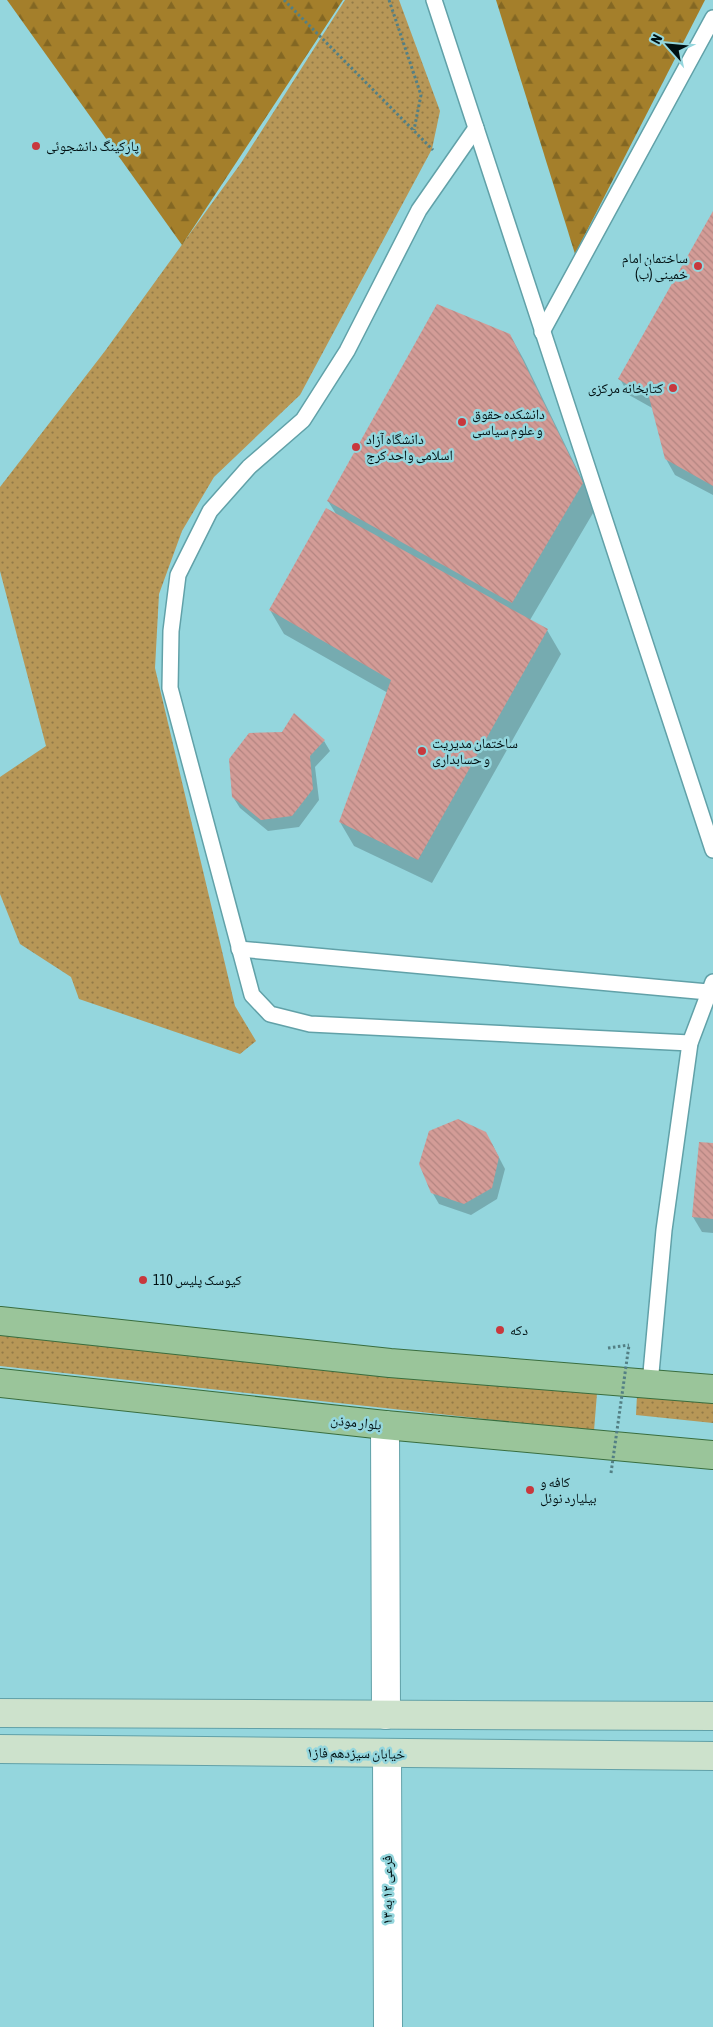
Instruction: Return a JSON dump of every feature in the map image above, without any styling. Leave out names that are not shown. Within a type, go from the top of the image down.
[{"type":"main road","points":[[0,1321],[390,1362],[713,1389]]},
{"type":"main road","name":"بلوار موذن","points":[[0,1383],[385,1426],[713,1455]]},
{"type":"main road","points":[[0,1713],[713,1716]]},
{"type":"main road","name":"خیابان سیزدهم فاز۱","points":[[0,1749],[713,1756]]},
{"type":"street","points":[[385,1426],[386,1715]]},
{"type":"street","name":"فرعی ۱۲ به ۱۳","points":[[387,1753],[388,2027]]},
{"type":"lane","points":[[434,0],[713,850]]},
{"type":"lane","points":[[542,332],[713,18]]},
{"type":"lane","points":[[476,128],[419,210],[347,352],[303,420],[249,467],[210,511],[178,575],[171,630],[170,688],[252,995],[270,1014],[310,1024],[690,1043]]},
{"type":"lane","points":[[239,949],[710,987],[690,1043],[664,1230],[650,1384]]},
{"type":"path","points":[[284,0],[449,167]]},
{"type":"path","points":[[390,0],[421,95],[413,131]]},
{"type":"path","points":[[602,1349],[629,1345],[610,1473]]},
{"type":"shaded area","points":[[345,0],[399,0],[440,111],[432,149],[300,395],[214,477],[182,531],[159,594],[155,668],[235,1006],[256,1041],[240,1054],[79,999],[71,977],[20,944],[0,894],[0,777],[46,746],[0,571],[0,487],[105,351],[241,163]]},
{"type":"shaded area","points":[[0,1333],[597,1393],[594,1431],[0,1366]]},
{"type":"shaded area","points":[[637,1395],[713,1403],[713,1423],[636,1415]]},
{"type":"green space","points":[[7,0],[343,0],[182,245]]},
{"type":"green space","points":[[496,0],[705,0],[575,254]]},
{"type":"building","name":"کتابخانه مرکزی","points":[[713,211],[713,486],[665,459],[649,397],[618,379]]},
{"type":"building","name":"دانشکده حقوق و علوم سیاسی","points":[[437,304],[510,334],[583,483],[512,603],[327,501]]},
{"type":"building","name":"ساختمان مدیریت و حسابداری","points":[[326,508],[548,629],[418,860],[339,822],[391,680],[269,610]]},
{"type":"building","points":[[294,713],[325,740],[310,756],[313,789],[292,816],[261,820],[232,797],[229,759],[249,733],[282,732]]},
{"type":"building","points":[[458,1119],[486,1132],[499,1157],[492,1188],[464,1204],[431,1193],[419,1164],[429,1131]]},
{"type":"building","points":[[699,1142],[713,1143],[713,1219],[692,1217]]},
{"type":"place","name":"پارکینگ دانشجوئی","points":[[36,146]]},
{"type":"place","name":"ساختمان امام خمینی (ب)","points":[[698,266]]},
{"type":"place","name":"کتابخانه مرکزی","points":[[673,388]]},
{"type":"place","name":"دانشکده حقوق و علوم سیاسی","points":[[462,422]]},
{"type":"place","name":"دانشگاه آزاد اسلامی واحد کرج","points":[[356,447]]},
{"type":"place","name":"ساختمان مدیریت و حسابداری","points":[[422,751]]},
{"type":"place","name":"کیوسک پلیس 110","points":[[143,1280]]},
{"type":"place","name":"دکه","points":[[500,1330]]},
{"type":"place","name":"کافه و بیلیارد نوئل","points":[[530,1490]]}]
